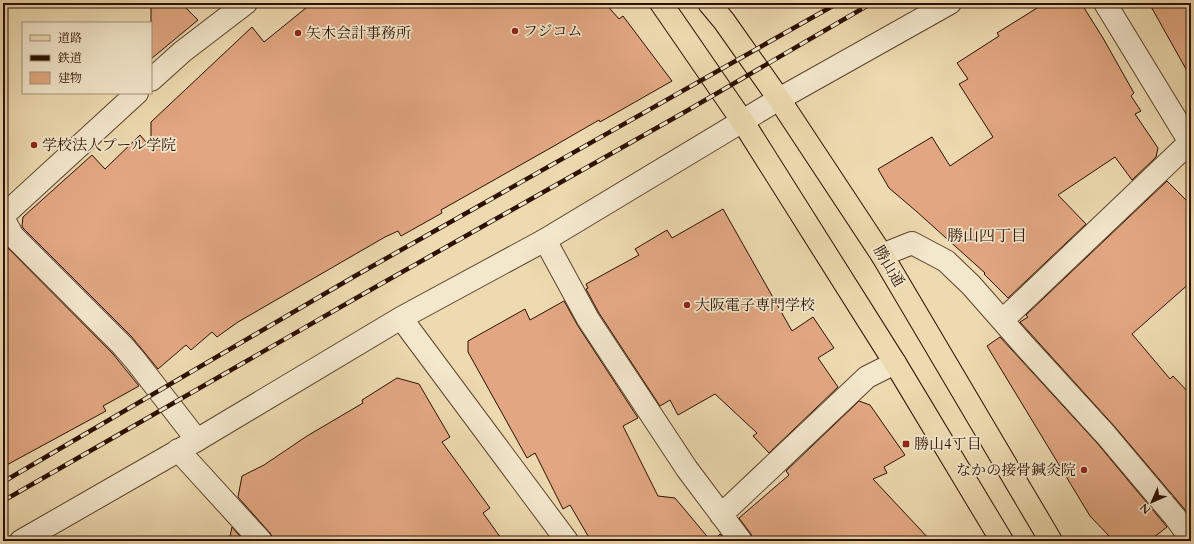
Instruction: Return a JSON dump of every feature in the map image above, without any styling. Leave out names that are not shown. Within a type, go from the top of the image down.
[{"type":"main road","points":[[661,3],[743,122],[895,363],[1002,541]]},
{"type":"main road","name":"勝山通","points":[[709,3],[724,21],[779,99],[882,255],[1051,541]]},
{"type":"street","points":[[152,79],[182,52],[246,3]]},
{"type":"street","points":[[21,541],[187,445],[401,318],[545,240],[779,99],[950,3]]},
{"type":"street","points":[[1002,320],[1190,143],[1106,3]]},
{"type":"street","points":[[136,94],[3,217],[13,236],[122,344],[136,360],[187,445],[262,541]]},
{"type":"street","points":[[545,240],[588,319],[686,469],[741,541]]},
{"type":"street","points":[[882,255],[912,243],[946,261],[972,285],[1106,434],[1175,517],[1191,539]]},
{"type":"street","points":[[401,318],[567,541]]},
{"type":"street","points":[[722,515],[867,377],[895,363]]},
{"type":"building","points":[[151,3],[181,3],[198,20],[152,58]]},
{"type":"building","points":[[312,3],[605,3],[619,19],[623,16],[672,81],[600,122],[599,120],[441,210],[442,213],[401,236],[398,231],[385,237],[238,322],[217,337],[212,332],[191,350],[186,345],[158,369],[131,336],[23,228],[23,217],[92,155],[105,169],[140,135],[151,148],[151,122],[252,27],[264,42]]},
{"type":"building","points":[[1045,3],[1081,3],[1134,93],[1131,96],[1141,111],[1135,114],[1158,148],[1156,157],[1132,180],[1115,157],[1058,195],[1086,224],[1008,298],[984,274],[985,273],[889,188],[878,169],[932,137],[950,166],[993,137],[959,84],[968,79],[957,63],[999,36],[997,33]]},
{"type":"building","points":[[1149,3],[1191,3],[1191,78]]},
{"type":"building","points":[[1167,181],[1191,205],[1191,282],[1132,334],[1170,379],[1173,376],[1191,395],[1191,508],[1187,512],[1115,427],[1020,322],[1028,317],[1026,315]]},
{"type":"building","name":"大阪電子専門学校","points":[[723,209],[792,331],[813,317],[834,348],[818,358],[838,387],[769,453],[753,436],[757,433],[715,394],[678,415],[670,400],[660,406],[599,313],[586,289],[588,288],[586,284],[639,255],[635,249],[667,230],[672,238]]},
{"type":"building","points":[[4,244],[113,354],[139,386],[103,406],[106,411],[3,467]]},
{"type":"building","points":[[564,301],[578,326],[638,418],[623,426],[658,496],[675,498],[711,541],[591,541],[570,505],[563,509],[535,453],[527,458],[468,352],[468,341],[525,309],[530,320]]},
{"type":"building","points":[[1000,337],[1097,443],[1167,527],[1149,541],[1127,541],[1110,537],[1090,516],[987,346]]},
{"type":"building","points":[[397,378],[419,384],[450,437],[442,442],[490,508],[483,513],[503,541],[273,541],[270,533],[238,497],[242,476],[264,465],[307,436],[363,403],[362,400]]},
{"type":"building","points":[[859,401],[870,405],[905,455],[884,467],[887,473],[873,479],[931,541],[753,541],[751,534],[739,518],[789,475],[786,471]]},
{"type":"building","points":[[232,527],[244,541],[229,541]]},
{"type":"building","points":[[720,534],[725,541],[713,541]]},
{"type":"railway","points":[[3,482],[355,276],[838,3]]},
{"type":"railway","points":[[3,501],[365,293],[683,113],[872,3]]},
{"type":"place","name":"フジコム","points":[[515,31]]},
{"type":"place","name":"矢木会計事務所","points":[[298,33]]},
{"type":"place","name":"学校法人プール学院","points":[[34,145]]},
{"type":"place","name":"大阪電子専門学校","points":[[687,305]]},
{"type":"place","name":"勝山4丁目","points":[[906,444]]},
{"type":"place","name":"なかの接骨鍼灸院","points":[[1084,470]]},
{"type":"district","name":"勝山四丁目","points":[[987,236]]}]
